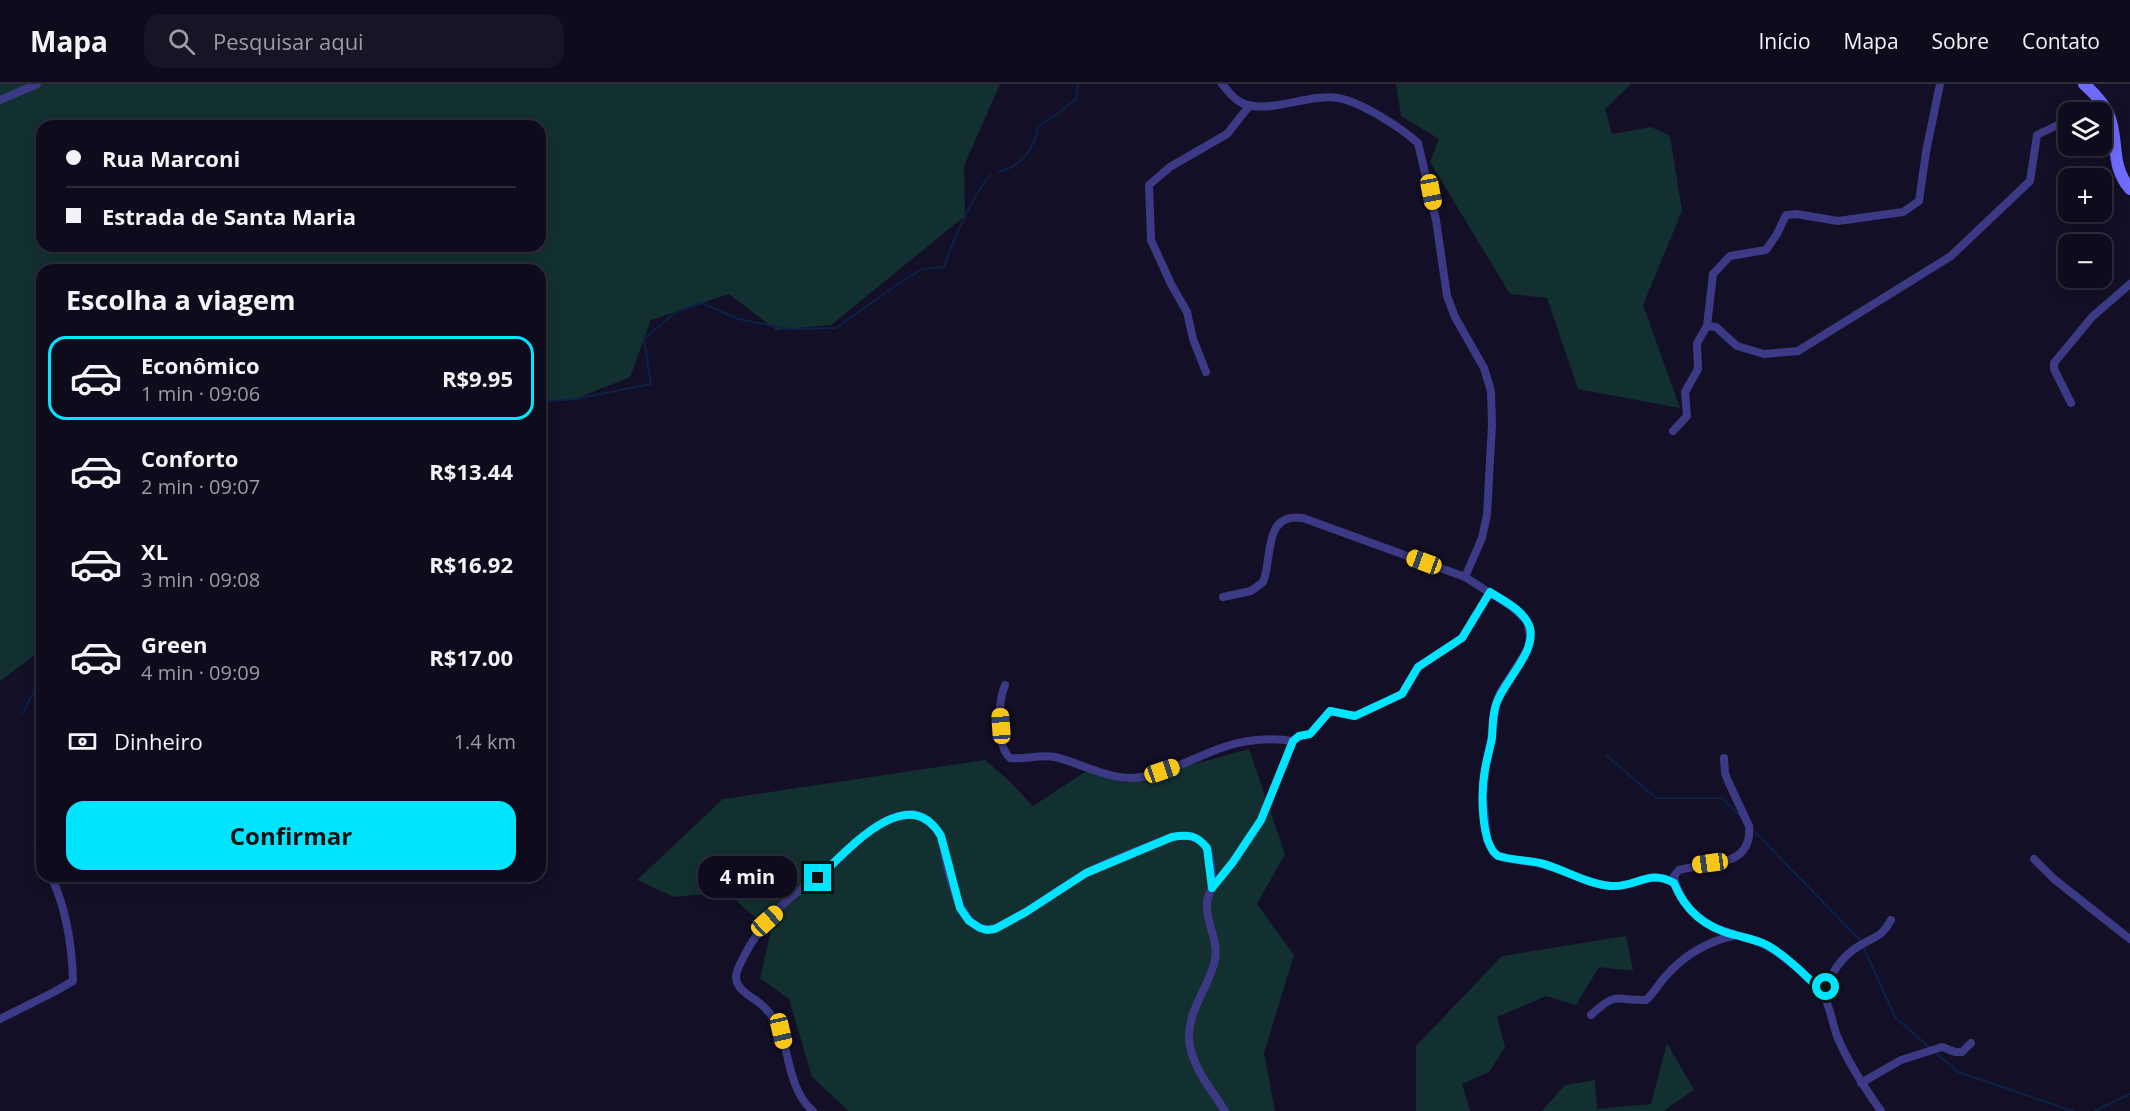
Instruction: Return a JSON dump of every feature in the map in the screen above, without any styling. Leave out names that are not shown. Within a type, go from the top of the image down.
[{"type":"main road","points":[[2084,84],[2101,102]]},
{"type":"main road","points":[[2112,129],[2117,167],[2122,180],[2130,189]]},
{"type":"street","points":[[0,100],[37,84]]},
{"type":"street","points":[[1222,84],[1236,100],[1250,105],[1283,104],[1320,98],[1344,99],[1389,122],[1411,137],[1419,146],[1436,220],[1447,296],[1455,317],[1484,368],[1491,392],[1492,425],[1487,515],[1482,538],[1465,576]]},
{"type":"street","points":[[1673,431],[1687,416],[1685,392],[1698,369],[1697,343],[1707,326],[1713,274],[1730,256],[1766,250],[1786,216],[1796,214],[1838,221],[1903,212],[1919,201],[1940,84]]},
{"type":"street","points":[[1206,372],[1193,339],[1187,312],[1151,240],[1149,185],[1170,167],[1227,134],[1250,105]]},
{"type":"street","points":[[1707,326],[1716,327],[1737,346],[1764,354],[1798,351],[1951,256],[2030,181],[2037,135],[2058,125]]},
{"type":"street","points":[[2071,404],[2054,363],[2092,317],[2130,284]]},
{"type":"street","points":[[1223,597],[1251,591],[1263,582],[1273,533],[1278,525],[1294,517],[1303,518],[1465,576],[1523,615],[1530,628],[1528,649],[1500,693],[1494,711],[1482,796],[1487,840],[1493,852],[1505,858],[1539,863],[1604,885],[1621,886],[1659,876],[1674,883]]},
{"type":"street","points":[[1225,1111],[1201,1074],[1191,1052],[1189,1035],[1191,1020],[1206,985],[1216,952],[1206,902],[1212,888],[1233,862],[1261,820],[1293,741],[1299,736],[1310,734],[1330,711],[1355,716],[1402,694],[1418,667],[1462,638],[1490,592]]},
{"type":"street","points":[[1005,685],[1000,708],[1002,744],[1010,758],[1046,756],[1111,776],[1147,777],[1221,748],[1276,738],[1293,741]]},
{"type":"street","points":[[1724,758],[1725,773],[1749,826],[1750,833],[1746,847],[1742,853],[1728,860],[1679,870],[1674,876],[1678,893],[1690,910],[1703,922],[1718,930],[1759,942],[1776,951],[1824,994],[1836,1033],[1861,1083],[1881,1111]]},
{"type":"street","points":[[813,1111],[799,1092],[776,1021],[763,1006],[739,987],[736,980],[738,969],[758,931],[796,892],[813,883],[875,827],[890,819],[913,814],[920,816],[936,828],[941,836],[960,908],[969,921],[980,928],[995,929],[1086,873],[1179,836],[1195,837],[1207,848],[1212,888]]},
{"type":"street","points":[[2034,859],[2054,879],[2130,939]]},
{"type":"street","points":[[0,1019],[73,981],[66,922],[54,882]]},
{"type":"street","points":[[1824,994],[1828,980],[1842,961],[1858,946],[1879,936],[1891,920]]},
{"type":"street","points":[[1591,1015],[1607,1000],[1613,998],[1646,1000],[1687,956],[1712,942],[1736,935]]},
{"type":"street","points":[[1861,1083],[1901,1060],[1942,1047],[1958,1053],[1965,1050],[1971,1043]]},
{"type":"green space","points":[[0,84],[1000,84],[964,166],[965,216],[831,325],[776,330],[729,294],[651,320],[630,377],[575,399],[546,401],[546,264],[36,264],[36,654],[0,681]]},
{"type":"green space","points":[[1396,84],[1631,84],[1605,109],[1612,134],[1651,127],[1670,136],[1682,211],[1643,305],[1680,408],[1578,389],[1547,298],[1510,294],[1430,162],[1439,139],[1401,116]]},
{"type":"green space","points":[[1249,749],[1285,854],[1257,904],[1294,955],[1264,1053],[1275,1111],[849,1111],[812,1077],[789,999],[760,978],[771,931],[726,892],[674,897],[637,880],[723,799],[985,760],[1033,806],[1088,770],[1126,783]]},
{"type":"green space","points":[[1626,936],[1633,971],[1599,967],[1576,1005],[1546,996],[1497,1017],[1505,1047],[1489,1072],[1462,1084],[1470,1111],[1416,1111],[1416,1046],[1502,956]]},
{"type":"green space","points":[[1667,1043],[1694,1090],[1663,1111],[1542,1111],[1565,1085],[1595,1080],[1597,1109],[1651,1104]]},
{"type":"waterway","points":[[999,172],[1014,165],[1026,155],[1034,142],[1038,126],[1076,99],[1078,84]]},
{"type":"waterway","points":[[546,401],[575,399],[651,384],[644,339],[677,311],[702,303],[738,319],[791,329],[836,328],[922,269],[944,267],[964,219],[990,174]]},
{"type":"waterway","points":[[23,713],[36,687]]},
{"type":"waterway","points":[[1607,756],[1656,798],[1722,798],[1742,818]]},
{"type":"waterway","points":[[1752,829],[1861,941]]},
{"type":"waterway","points":[[31,843],[36,842]]},
{"type":"waterway","points":[[1863,946],[1895,1017],[1929,1047]]},
{"type":"waterway","points":[[1936,1053],[1958,1072],[2073,1111]]},
{"type":"waterway","points":[[2095,1111],[2130,1094]]},
{"type":"route","points":[[818,878],[875,827],[890,819],[913,814],[920,816],[936,828],[941,836],[960,908],[969,921],[987,930],[995,929],[1026,912],[1086,873],[1172,837],[1185,834],[1202,841],[1207,848],[1212,888],[1247,844],[1261,820],[1293,741],[1299,736],[1310,734],[1330,711],[1355,716],[1402,694],[1418,667],[1462,638],[1490,592],[1523,615],[1530,628],[1528,649],[1500,693],[1494,711],[1482,796],[1487,840],[1493,852],[1505,858],[1539,863],[1593,882],[1612,886],[1621,886],[1646,878],[1664,877],[1674,883],[1690,910],[1703,922],[1718,930],[1748,937],[1767,945],[1791,963],[1824,994],[1826,987]]}]
